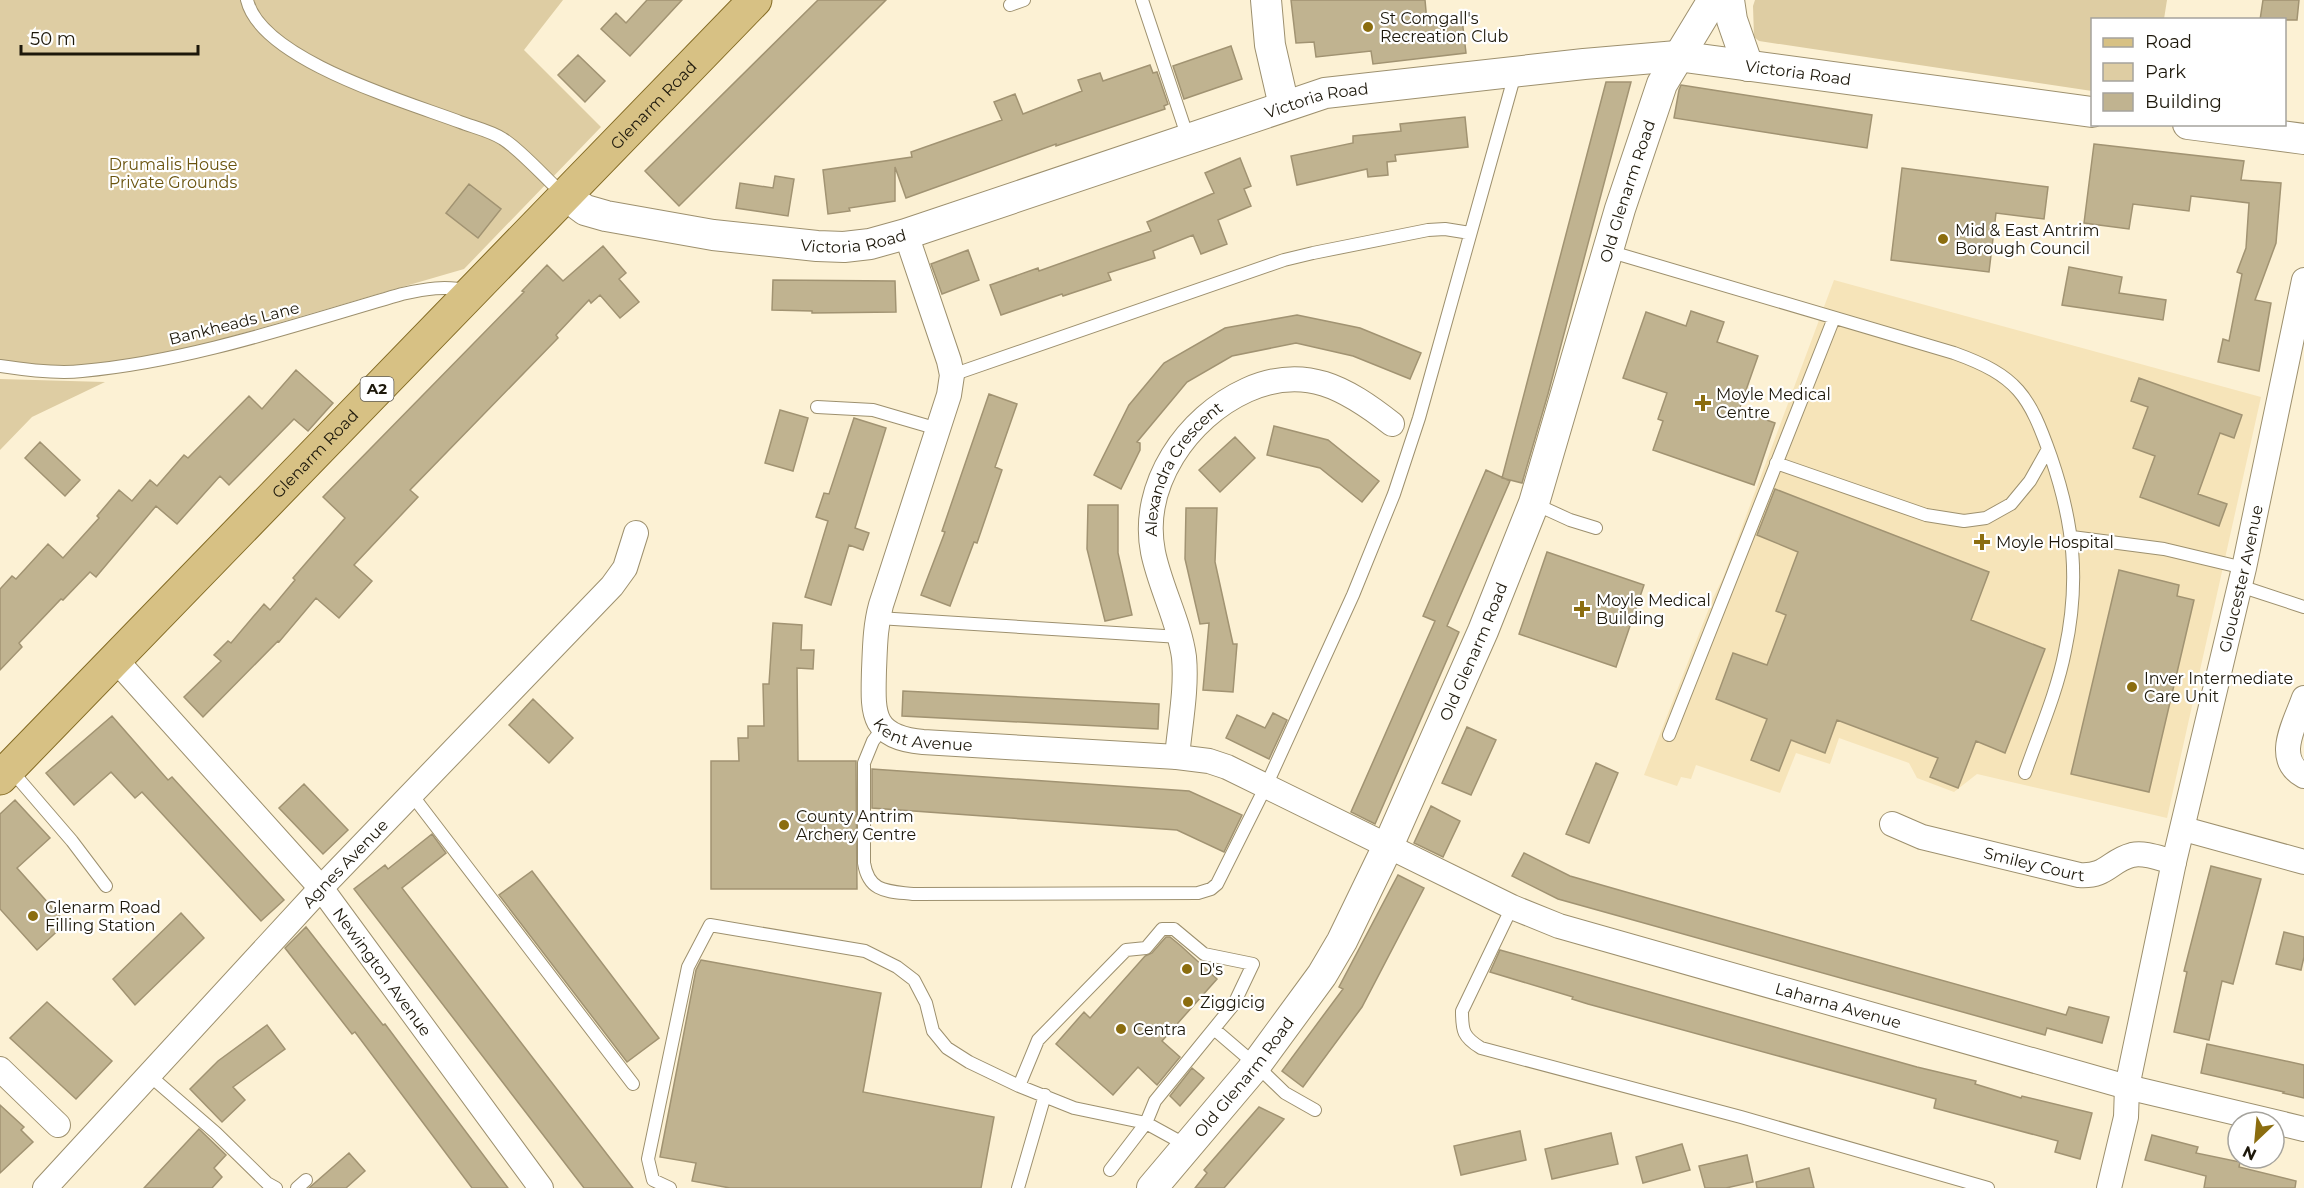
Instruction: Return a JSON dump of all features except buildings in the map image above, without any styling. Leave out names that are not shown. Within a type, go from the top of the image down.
[{"type":"main road","name":"Glenarm Road","points":[[5,773],[755,0]]},
{"type":"street","points":[[1266,0],[1270,45],[1284,106]]},
{"type":"street","name":"Old Glenarm Road","points":[[1152,1188],[1256,1065],[1322,975],[1342,941],[1388,846],[1483,631],[1534,503],[1620,209],[1662,84],[1713,0]]},
{"type":"street","points":[[1729,0],[1732,20],[1748,66]]},
{"type":"street","name":"Victoria Road","points":[[565,195],[585,210],[606,216],[713,235],[817,246],[844,247],[870,244],[906,234],[1325,93],[1677,56],[2091,112]]},
{"type":"street","points":[[2202,126],[2304,140]]},
{"type":"street","name":"Kent Avenue","points":[[906,234],[952,375],[949,395],[878,618],[875,635],[873,707],[883,728],[892,735],[909,741],[1209,760],[1388,846]]},
{"type":"street","name":"Gloucester Avenue","points":[[2109,1188],[2126,1117],[2127,1087],[2174,862],[2184,829],[2242,577],[2304,280]]},
{"type":"street","name":"Alexandra Crescent","points":[[1177,757],[1184,672],[1180,637],[1153,552],[1154,504],[1169,462],[1200,422],[1222,404],[1249,389],[1274,381],[1301,379],[1328,384],[1362,402],[1392,424]]},
{"type":"street","name":"Agnes Avenue","points":[[45,1188],[321,888],[612,586],[625,568],[636,533]]},
{"type":"street","name":"Newington Avenue","points":[[115,659],[321,888],[541,1188]]},
{"type":"street","points":[[2304,698],[2286,751],[2293,768],[2304,776]]},
{"type":"street","name":"Smiley Court","points":[[1892,824],[1922,837],[2079,875],[2101,873],[2132,855],[2174,862]]},
{"type":"street","points":[[2184,829],[2304,862]]},
{"type":"street","name":"Laharna Avenue","points":[[1388,846],[1512,907],[1589,935],[2127,1087],[2304,1129]]},
{"type":"street","points":[[0,1069],[58,1125]]},
{"type":"lane","points":[[247,0],[249,11],[269,34],[300,57],[342,77],[502,138],[565,195]]},
{"type":"lane","points":[[1010,5],[1023,0]]},
{"type":"lane","points":[[1142,0],[1188,139]]},
{"type":"lane","points":[[883,728],[873,741],[864,763],[864,863],[866,875],[870,882],[878,888],[913,894],[1186,893],[1211,889],[1217,884],[1266,786],[1353,595],[1394,494],[1419,418],[1515,72]]},
{"type":"lane","points":[[952,375],[1284,260],[1428,230],[1445,229],[1470,233]]},
{"type":"lane","points":[[1608,251],[1978,361],[1999,373],[2026,398],[2039,422],[2063,493],[2072,537],[2072,597],[2065,652],[2025,773]]},
{"type":"lane","name":"Bankheads Lane","points":[[0,366],[80,372],[144,362],[226,343],[432,288],[457,288],[472,292]]},
{"type":"lane","points":[[1669,735],[1834,318]]},
{"type":"lane","points":[[817,407],[873,411],[938,429]]},
{"type":"lane","points":[[1776,463],[1926,515],[1964,521],[1986,518],[2011,504],[2030,482],[2048,449]]},
{"type":"lane","points":[[1534,503],[1570,520],[1596,528]]},
{"type":"lane","points":[[2072,537],[2164,549],[2242,577],[2304,607]]},
{"type":"lane","points":[[878,618],[1180,637]]},
{"type":"lane","points":[[5,773],[72,841],[106,886]]},
{"type":"lane","points":[[411,795],[633,1084]]},
{"type":"lane","points":[[1512,907],[1462,1011],[1462,1028],[1468,1040],[1481,1048],[1740,1117],[1988,1188]]},
{"type":"lane","points":[[669,1188],[653,1179],[648,1159],[688,967],[710,925],[865,951],[897,967],[914,980],[926,1003],[933,1031],[947,1048],[969,1062],[1019,1086],[1074,1108],[1146,1124],[1187,1146]]},
{"type":"lane","points":[[1019,1086],[1038,1040],[1126,950],[1146,948],[1162,929],[1174,929],[1204,954],[1253,964],[1234,1004],[1155,1101],[1146,1124],[1110,1170]]},
{"type":"lane","points":[[1214,1029],[1285,1093],[1316,1110]]},
{"type":"lane","points":[[149,1075],[216,1132],[267,1183],[276,1188]]},
{"type":"lane","points":[[1018,1188],[1045,1095]]},
{"type":"shaded area","name":"Moyle Hospital","points":[[1834,280],[2261,397],[2167,818],[1977,774],[1954,792],[1917,778],[1909,763],[1839,738],[1830,764],[1796,753],[1780,793],[1696,765],[1691,779],[1681,777],[1677,786],[1644,775],[1713,598],[1723,578]]},
{"type":"green space","name":"Drumalis House Private Grounds","points":[[0,0],[563,0],[524,50],[601,127],[464,269],[202,345],[93,366],[23,365],[0,361]]},
{"type":"green space","points":[[1755,0],[2167,0],[2164,18],[2091,18],[2091,91],[1759,41],[1754,37],[1753,6]]},
{"type":"green space","points":[[0,379],[105,382],[32,417],[0,450]]},
{"type":"place","name":"St Comgall's Recreation Club","points":[[1368,27]]},
{"type":"place","name":"Mid & East Antrim Borough Council","points":[[1943,239]]},
{"type":"place","name":"Moyle Medical Centre","points":[[1703,403]]},
{"type":"place","name":"Moyle Hospital","points":[[1982,542]]},
{"type":"place","name":"Moyle Medical Building","points":[[1582,609]]},
{"type":"place","name":"Inver Intermediate Care Unit","points":[[2132,687]]},
{"type":"place","name":"County Antrim Archery Centre","points":[[784,825]]},
{"type":"place","name":"Glenarm Road Filling Station","points":[[33,916]]},
{"type":"place","name":"D's","points":[[1187,969]]},
{"type":"place","name":"Ziggicig","points":[[1188,1002]]},
{"type":"place","name":"Centra","points":[[1121,1029]]}]
